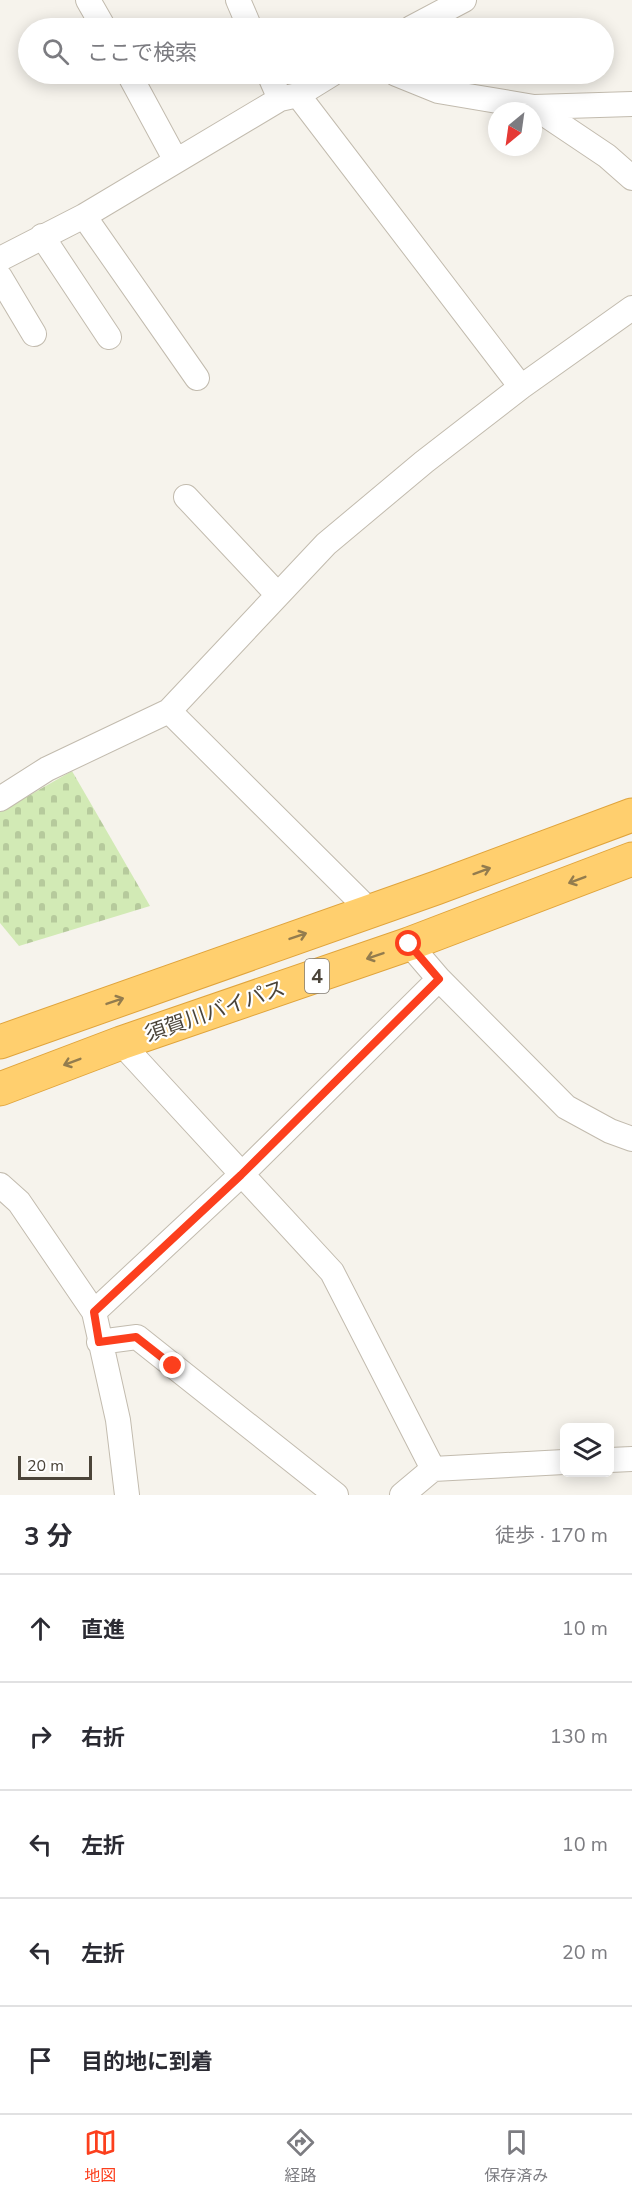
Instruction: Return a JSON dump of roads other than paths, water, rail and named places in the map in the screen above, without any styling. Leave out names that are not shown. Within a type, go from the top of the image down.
[{"type":"highway","name":"須賀川バイパス","points":[[0,1042],[632,815]]},
{"type":"highway","name":"須賀川バイパス","points":[[0,1089],[121,1043],[409,944],[632,859]]},
{"type":"street","points":[[88,0],[98,18]]},
{"type":"street","points":[[238,0],[246,18]]},
{"type":"street","points":[[430,18],[464,0]]},
{"type":"street","points":[[135,84],[176,159]]},
{"type":"street","points":[[278,84],[521,387]]},
{"type":"street","points":[[0,259],[84,216],[176,159],[313,84]]},
{"type":"street","points":[[421,84],[438,91],[504,102]]},
{"type":"street","points":[[542,107],[632,104]]},
{"type":"street","points":[[542,112],[607,156],[632,178]]},
{"type":"street","points":[[84,216],[197,378]]},
{"type":"street","points":[[42,236],[109,337]]},
{"type":"street","points":[[0,277],[34,334]]},
{"type":"street","points":[[0,799],[47,769],[169,711],[326,544],[424,462],[521,387],[632,308]]},
{"type":"street","points":[[186,497],[278,595]]},
{"type":"street","points":[[169,711],[370,911]]},
{"type":"street","points":[[409,944],[439,979],[566,1107],[609,1131],[632,1139]]},
{"type":"street","points":[[94,1312],[241,1175],[439,979]]},
{"type":"street","points":[[121,1043],[332,1272],[433,1469]]},
{"type":"street","points":[[0,1185],[19,1202],[94,1312],[118,1420],[127,1495]]},
{"type":"street","points":[[99,1342],[136,1337],[336,1495]]},
{"type":"street","points":[[614,1460],[632,1459]]},
{"type":"street","points":[[402,1495],[433,1469],[560,1462]]}]
